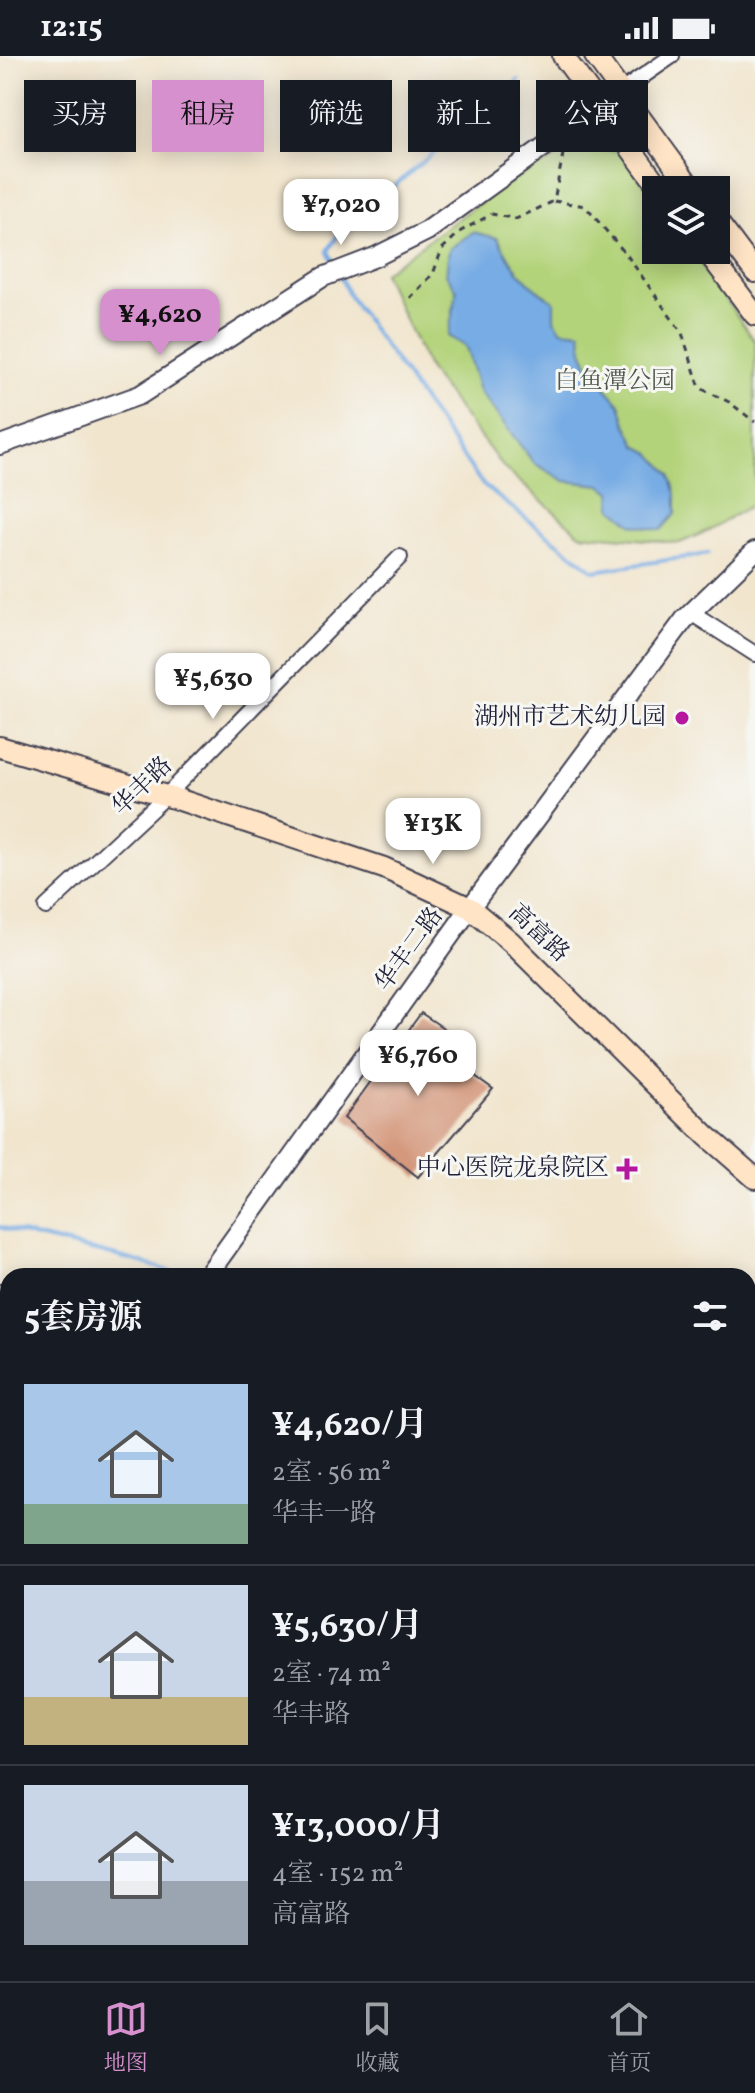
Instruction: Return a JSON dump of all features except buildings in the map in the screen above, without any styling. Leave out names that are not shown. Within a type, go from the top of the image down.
[{"type":"main road","points":[[563,56],[580,80]]},
{"type":"main road","points":[[595,56],[612,80]]},
{"type":"main road","points":[[648,130],[683,176]]},
{"type":"main road","points":[[633,152],[651,176]]},
{"type":"main road","points":[[730,239],[755,272]]},
{"type":"main road","points":[[717,264],[755,315]]},
{"type":"main road","name":"高富路","points":[[0,747],[166,796],[384,868],[470,908],[511,942],[707,1136],[755,1178]]},
{"type":"street","points":[[637,80],[672,56]]},
{"type":"street","points":[[0,445],[140,395],[323,277],[375,257],[427,231],[537,152]]},
{"type":"street","name":"华丰二路","points":[[213,1268],[470,908],[691,613],[755,551]]},
{"type":"street","name":"华丰路","points":[[46,907],[166,796],[400,557]]},
{"type":"street","points":[[691,613],[755,654]]},
{"type":"path","points":[[554,201],[563,152]]},
{"type":"path","points":[[410,298],[433,274],[442,249],[461,231],[492,214],[516,219],[554,201],[585,206],[626,254],[682,333],[700,388],[729,402],[755,422]]},
{"type":"green space","name":"白鱼潭公园","points":[[567,152],[621,152],[642,182],[642,264],[701,264],[755,341],[755,503],[680,543],[580,534],[504,468],[429,370],[383,273],[513,179]]},
{"type":"water","points":[[473,232],[498,238],[521,274],[554,301],[554,320],[562,330],[581,332],[583,353],[592,373],[620,404],[637,446],[651,453],[670,474],[676,494],[676,513],[661,530],[633,525],[612,508],[611,492],[601,485],[565,481],[534,463],[479,391],[466,347],[448,336],[457,291],[446,274],[449,249]]},
{"type":"waterway","points":[[336,268],[328,251],[339,233],[434,152]]},
{"type":"waterway","points":[[340,276],[350,297],[483,485],[594,571],[708,554]]},
{"type":"waterway","points":[[0,1227],[157,1268]]},
{"type":"place","name":"湖州市艺术幼儿园","points":[[682,718]]},
{"type":"place","name":"中心医院龙泉院区","points":[[627,1169]]}]
